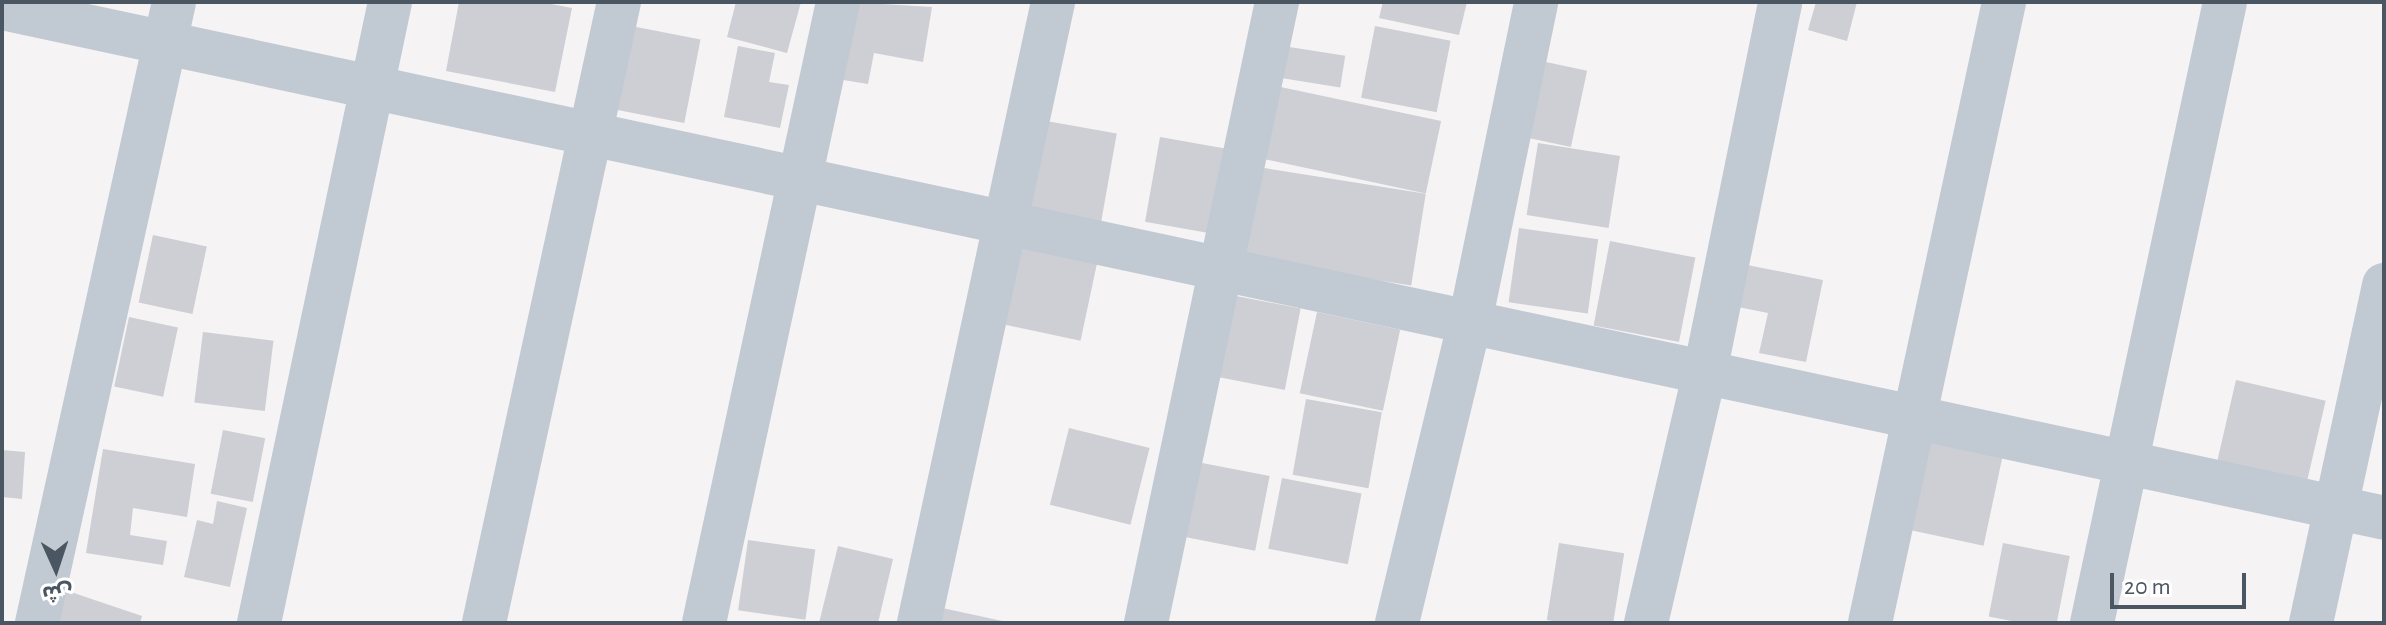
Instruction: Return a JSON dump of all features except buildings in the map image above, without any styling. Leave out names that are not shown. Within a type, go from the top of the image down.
[{"type":"street","points":[[259,623],[390,2]]},
{"type":"street","points":[[484,623],[593,135],[619,2]]},
{"type":"street","points":[[704,623],[838,2]]},
{"type":"street","points":[[919,623],[1053,2]]},
{"type":"street","points":[[1146,623],[1277,2]]},
{"type":"street","points":[[1397,623],[1470,322],[1536,2]]},
{"type":"street","points":[[1646,623],[1705,372],[1780,2]]},
{"type":"street","points":[[1870,623],[2004,2]]},
{"type":"street","points":[[2092,623],[2225,2]]},
{"type":"street","points":[[2,8],[170,22],[372,87],[2384,518]]},
{"type":"street","points":[[37,623],[170,22]]},
{"type":"street","points":[[2311,623],[2384,285]]}]
